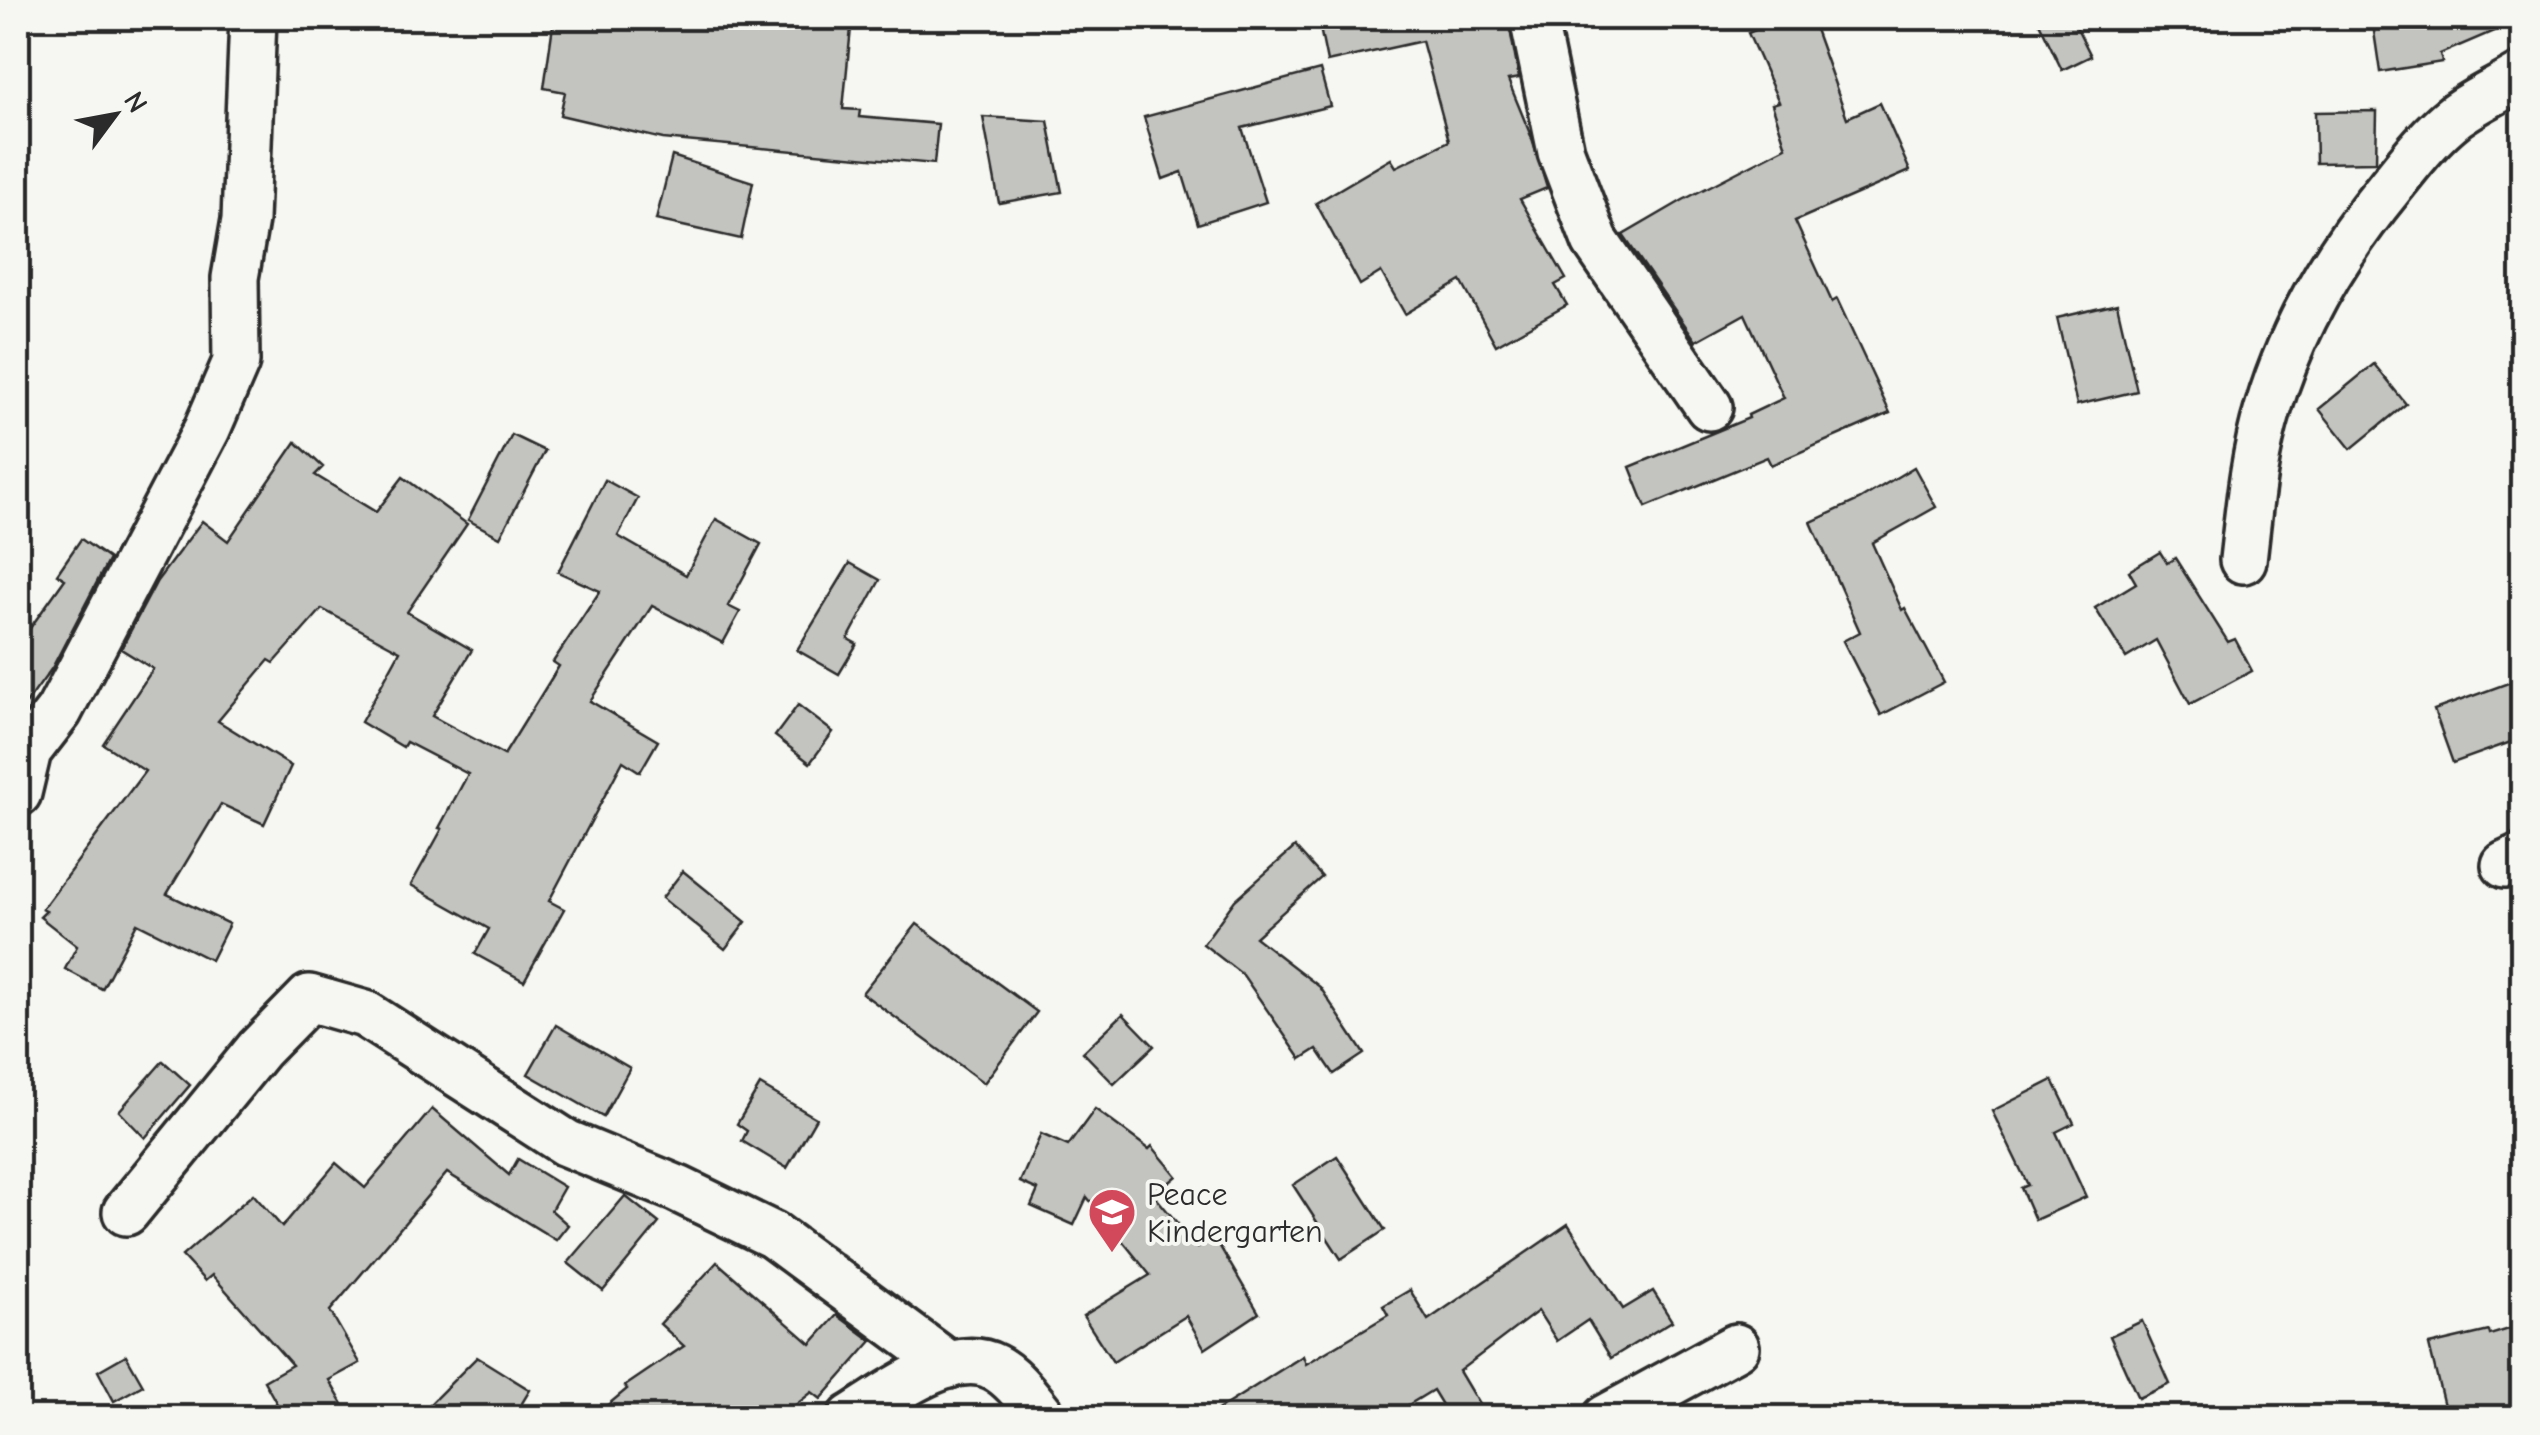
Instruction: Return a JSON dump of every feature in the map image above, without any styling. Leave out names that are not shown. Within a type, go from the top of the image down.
[{"type":"street","points":[[18,794],[28,751],[60,711],[208,429],[236,362],[235,278],[245,220],[253,18]]},
{"type":"street","points":[[1533,18],[1562,152],[1595,241],[1709,407]]},
{"type":"street","points":[[2242,560],[2254,467],[2267,411],[2285,359],[2316,293],[2371,209],[2418,152],[2457,114],[2522,76]]},
{"type":"street","points":[[126,1212],[259,1049],[308,998],[364,1014],[566,1143],[678,1190],[773,1236],[949,1365]]},
{"type":"street","points":[[1606,1418],[1736,1347]]},
{"type":"street","points":[[851,1418],[935,1368],[965,1361],[994,1366],[1018,1386],[1044,1418]]},
{"type":"building","points":[[554,18],[852,18],[843,109],[860,110],[859,117],[938,124],[934,164],[663,139],[560,115],[565,92],[544,88]]},
{"type":"building","points":[[1318,18],[1508,18],[1519,78],[1508,80],[1547,188],[1520,199],[1566,279],[1555,285],[1567,305],[1496,345],[1461,281],[1405,314],[1381,272],[1360,285],[1316,203],[1391,159],[1396,167],[1449,141],[1422,41],[1327,62]]},
{"type":"building","points":[[1784,18],[1811,18],[1847,118],[1880,103],[1910,171],[1795,221],[1832,302],[1837,299],[1890,413],[1771,465],[1767,457],[1646,507],[1630,467],[1749,418],[1748,415],[1784,398],[1745,314],[1696,341],[1623,235],[1786,147],[1772,104],[1779,102],[1748,33]]},
{"type":"building","points":[[2037,18],[2072,18],[2091,56],[2062,70]]},
{"type":"building","points":[[2372,18],[2522,19],[2440,54],[2442,62],[2380,72]]},
{"type":"building","points":[[1320,70],[1330,106],[1242,128],[1266,202],[1198,224],[1182,172],[1163,179],[1144,117]]},
{"type":"building","points":[[2377,111],[2376,162],[2316,163],[2315,112]]},
{"type":"building","points":[[983,117],[1048,121],[1062,192],[999,203]]},
{"type":"building","points":[[672,156],[753,182],[741,239],[656,220]]},
{"type":"building","points":[[2117,304],[2137,391],[2077,405],[2057,318]]},
{"type":"building","points":[[2374,364],[2406,404],[2351,449],[2319,409]]},
{"type":"building","points":[[512,435],[545,451],[500,537],[468,520]]},
{"type":"building","points":[[296,442],[323,467],[315,475],[376,512],[403,477],[467,524],[407,612],[472,650],[432,716],[504,755],[559,666],[553,662],[600,591],[558,572],[605,480],[638,498],[618,536],[686,575],[716,519],[761,544],[728,606],[740,612],[723,643],[652,606],[590,701],[658,741],[640,772],[623,761],[549,901],[564,909],[524,981],[475,954],[489,929],[411,885],[468,774],[406,742],[403,747],[361,722],[400,651],[322,609],[274,663],[269,660],[218,721],[291,766],[264,824],[221,804],[167,894],[229,924],[211,960],[137,923],[102,989],[65,969],[77,946],[40,917],[46,911],[42,909],[145,771],[103,744],[153,669],[121,649],[157,581],[202,521],[228,541]]},
{"type":"building","points":[[1914,467],[1936,507],[1872,543],[1902,610],[1905,608],[1944,682],[1881,715],[1843,641],[1860,632],[1811,522],[1859,500]]},
{"type":"building","points":[[81,539],[109,559],[52,668],[18,715],[18,645],[65,579],[57,574]]},
{"type":"building","points":[[2160,552],[2167,563],[2175,558],[2228,642],[2235,639],[2252,671],[2190,704],[2156,640],[2126,658],[2095,608],[2136,583],[2129,571]]},
{"type":"building","points":[[850,563],[880,580],[848,639],[857,644],[839,674],[797,650]]},
{"type":"building","points":[[2522,678],[2522,738],[2453,763],[2434,710]]},
{"type":"building","points":[[798,705],[833,732],[810,763],[775,736]]},
{"type":"building","points":[[1295,847],[1322,877],[1255,937],[1320,987],[1364,1054],[1334,1074],[1317,1049],[1301,1059],[1243,975],[1203,944],[1235,900]]},
{"type":"building","points":[[683,871],[746,922],[725,949],[662,898]]},
{"type":"building","points":[[917,924],[1037,1012],[984,1083],[862,993]]},
{"type":"building","points":[[1123,1014],[1154,1046],[1114,1084],[1083,1052]]},
{"type":"building","points":[[556,1025],[630,1068],[603,1117],[528,1074]]},
{"type":"building","points":[[163,1061],[190,1085],[145,1138],[119,1111]]},
{"type":"building","points":[[2053,1080],[2074,1123],[2056,1132],[2086,1197],[2035,1220],[2021,1188],[2028,1185],[1992,1111]]},
{"type":"building","points":[[760,1085],[816,1118],[787,1168],[742,1141],[747,1131],[737,1124]]},
{"type":"building","points":[[432,1109],[509,1175],[518,1159],[564,1187],[551,1210],[568,1225],[556,1240],[447,1173],[330,1311],[360,1363],[329,1380],[351,1418],[285,1418],[264,1381],[292,1365],[212,1275],[205,1281],[182,1256],[253,1194],[282,1227],[336,1163],[365,1188]]},
{"type":"building","points":[[1095,1109],[1149,1149],[1152,1146],[1177,1176],[1154,1195],[1198,1248],[1215,1238],[1259,1313],[1205,1349],[1186,1316],[1113,1362],[1083,1316],[1150,1275],[1087,1197],[1074,1225],[1031,1206],[1038,1190],[1020,1182],[1041,1134],[1068,1146]]},
{"type":"building","points":[[1337,1156],[1385,1230],[1341,1259],[1293,1185]]},
{"type":"building","points":[[625,1196],[659,1223],[603,1291],[568,1263]]},
{"type":"building","points":[[1568,1224],[1623,1309],[1653,1291],[1672,1321],[1611,1358],[1588,1320],[1557,1341],[1538,1311],[1459,1371],[1487,1418],[1450,1418],[1433,1390],[1387,1418],[1205,1418],[1303,1356],[1306,1364],[1388,1315],[1383,1306],[1410,1290],[1428,1320]]},
{"type":"building","points":[[717,1262],[811,1344],[837,1315],[872,1341],[821,1399],[812,1392],[779,1418],[592,1418],[627,1389],[625,1386],[684,1346],[660,1324]]},
{"type":"building","points":[[2142,1321],[2170,1384],[2138,1398],[2110,1336]]},
{"type":"building","points":[[2522,1325],[2522,1418],[2447,1418],[2429,1345],[2489,1331],[2490,1335]]},
{"type":"building","points":[[126,1355],[143,1385],[114,1401],[98,1371]]},
{"type":"building","points":[[477,1357],[530,1390],[513,1418],[416,1418]]},
{"type":"place","name":"Peace Kindergarten","points":[[1112,1254]]}]
